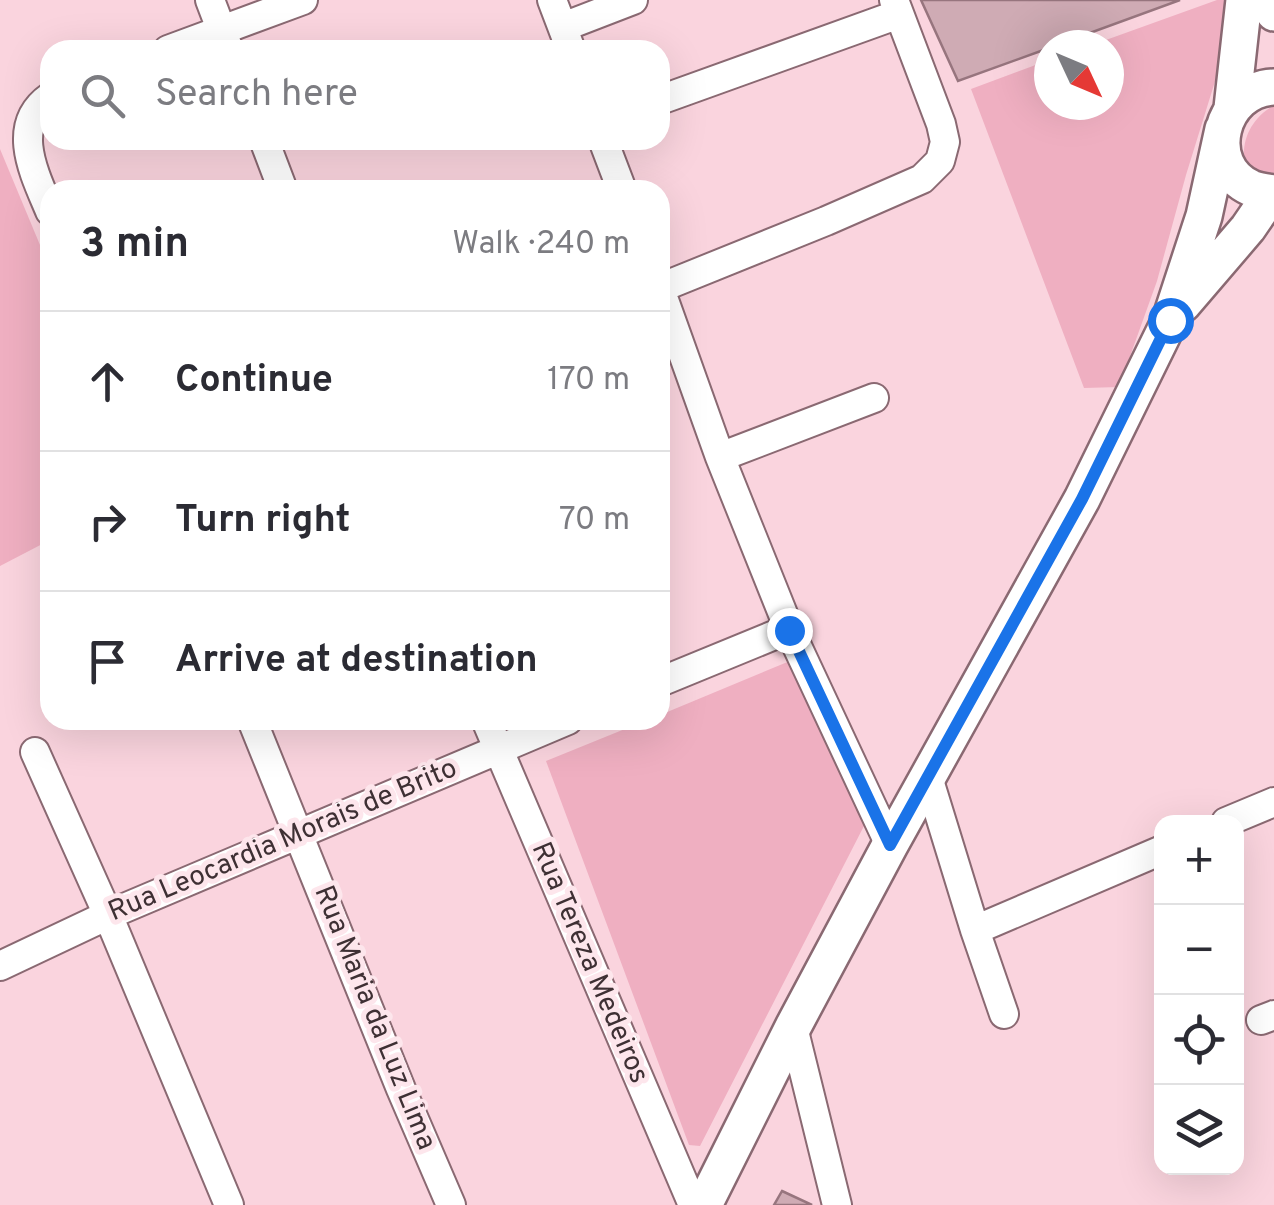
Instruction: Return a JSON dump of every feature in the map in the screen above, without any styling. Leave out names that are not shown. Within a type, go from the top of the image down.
[{"type":"main road","points":[[1170,320],[1273,193],[1250,188],[1232,173],[1223,152],[1244,0]]},
{"type":"main road","points":[[1267,0],[1274,13]]},
{"type":"main road","points":[[704,1205],[890,845],[1082,499],[1170,320],[1204,216],[1227,119],[1246,95],[1274,88]]},
{"type":"street","points":[[210,0],[226,40],[303,0]]},
{"type":"street","points":[[552,0],[567,38],[633,0]]},
{"type":"street","points":[[670,96],[896,7],[941,124],[944,142],[940,161],[922,179],[670,284]]},
{"type":"street","points":[[40,105],[26,139],[40,186]]},
{"type":"street","points":[[268,150],[279,180]]},
{"type":"street","points":[[607,150],[618,180]]},
{"type":"street","points":[[670,316],[720,457],[789,630],[890,845]]},
{"type":"street","points":[[720,457],[874,398]]},
{"type":"street","points":[[670,678],[789,630]]},
{"type":"street","name":"Rua Maria da Luz Lima","points":[[256,730],[452,1205]]},
{"type":"street","name":"Rua Tereza Medeiros","points":[[490,730],[694,1205]]},
{"type":"street","name":"Rua Leocardia Morais de Brito","points":[[0,966],[108,915],[544,730]]},
{"type":"street","points":[[36,752],[229,1205]]},
{"type":"street","points":[[928,777],[1004,1014]]},
{"type":"street","points":[[1243,815],[1274,802]]},
{"type":"street","points":[[975,930],[1154,853]]},
{"type":"street","points":[[793,1027],[837,1205]]},
{"type":"shaded area","points":[[1217,0],[1233,0],[1234,20],[1157,281],[1119,387],[1084,388],[971,89],[1034,66],[1034,120],[1124,120],[1124,33]]},
{"type":"shaded area","points":[[1274,105],[1274,180],[1267,182],[1245,165],[1244,147],[1259,116]]},
{"type":"shaded area","points":[[0,149],[40,245],[40,545],[0,566]]},
{"type":"shaded area","points":[[802,656],[866,822],[700,1146],[689,1145],[546,761],[622,730],[670,730],[670,711]]},
{"type":"building","points":[[921,0],[1180,0],[1098,30],[1034,30],[1034,53],[958,81]]},
{"type":"building","points":[[782,1191],[812,1205],[774,1205]]},
{"type":"route","points":[[789,630],[890,845],[1082,499],[1170,320]]}]
